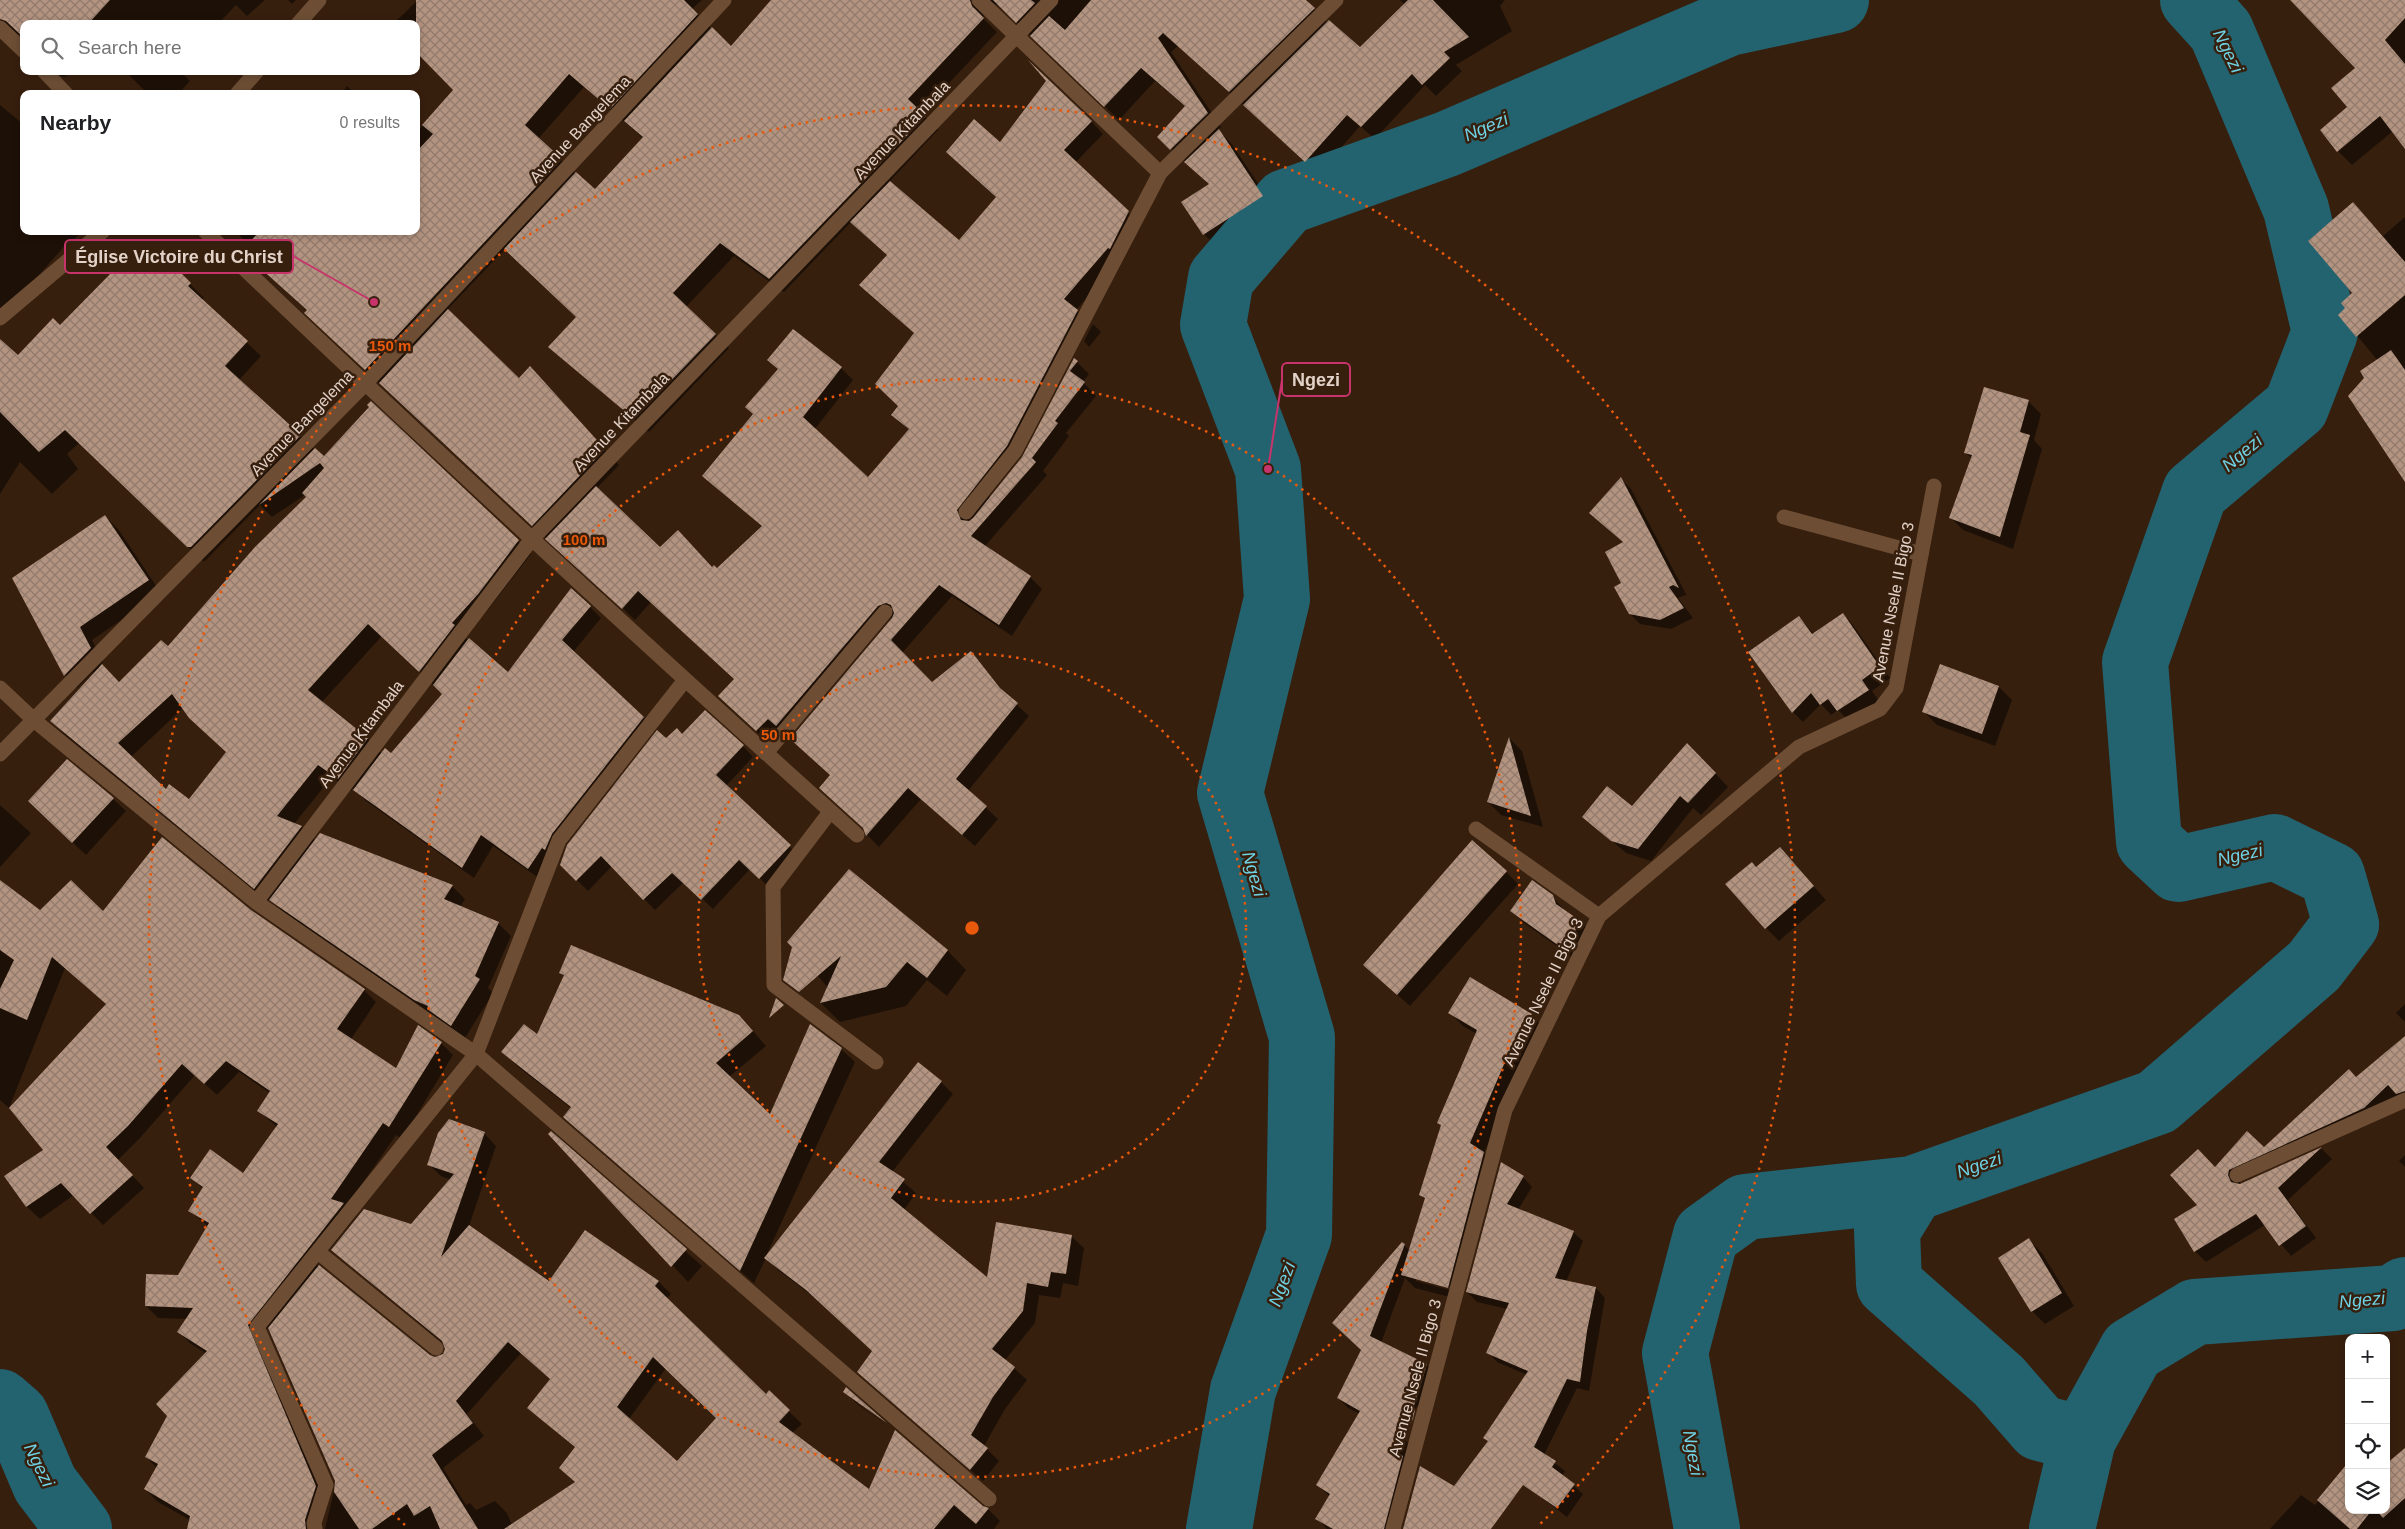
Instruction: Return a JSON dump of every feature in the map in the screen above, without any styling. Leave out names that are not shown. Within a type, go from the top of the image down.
[{"type":"street","points":[[302,20],[319,0]]},
{"type":"street","name":"Avenue Bangelema","points":[[0,754],[34,722],[364,385],[724,0]]},
{"type":"street","points":[[979,0],[1160,173]]},
{"type":"street","name":"Avenue Kitambala","points":[[256,902],[531,540],[1051,0]]},
{"type":"street","points":[[966,512],[1016,451],[1160,173],[1336,0]]},
{"type":"street","points":[[0,28],[20,47]]},
{"type":"street","points":[[48,75],[62,90]]},
{"type":"street","points":[[240,90],[254,75]]},
{"type":"street","points":[[0,318],[99,235]]},
{"type":"street","points":[[209,235],[364,385],[531,540],[857,835]]},
{"type":"street","name":"Avenue Nsele II Bigo 3","points":[[1393,1529],[1505,1110],[1599,916],[1799,747],[1880,708],[1896,688],[1934,486]]},
{"type":"street","points":[[1784,516],[1921,554]]},
{"type":"street","points":[[766,753],[885,612]]},
{"type":"street","points":[[315,1529],[314,1523],[326,1485],[257,1328],[476,1054],[559,840],[685,680]]},
{"type":"street","points":[[0,688],[34,722],[256,902],[476,1054],[989,1499]]},
{"type":"street","points":[[830,812],[773,887],[774,985],[876,1062]]},
{"type":"street","points":[[1476,829],[1599,916]]},
{"type":"street","points":[[2237,1175],[2405,1100]]},
{"type":"street","points":[[318,1252],[436,1348]]},
{"type":"building","points":[[0,0],[110,0],[92,20],[20,20],[20,34],[6,21],[0,19]]},
{"type":"building","points":[[416,0],[684,0],[698,14],[610,109],[569,74],[525,125],[562,159],[365,370],[304,313],[307,310],[241,251],[256,235],[420,235],[420,148],[433,134],[422,125],[453,90],[420,56],[420,20],[416,20]]},
{"type":"building","points":[[771,0],[970,0],[972,6],[984,18],[908,99],[926,116],[769,279],[720,243],[673,293],[716,334],[634,419],[548,347],[576,317],[504,249],[576,172],[595,189],[643,137],[624,121],[712,27],[731,46]]},
{"type":"building","points":[[993,0],[1031,0],[1035,3],[1016,23]]},
{"type":"building","points":[[1091,0],[1306,0],[1315,8],[1229,92],[1163,33],[1158,38],[1208,113],[1170,150],[1157,137],[1185,106],[1141,68],[1104,107],[1030,36],[1049,16],[1065,30]]},
{"type":"building","points":[[1408,0],[1433,0],[1469,37],[1444,52],[1450,58],[1422,85],[1412,74],[1361,127],[1347,115],[1305,162],[1243,105],[1329,20],[1360,47]]},
{"type":"building","points":[[2290,0],[2405,0],[2405,18],[2385,40],[2405,64],[2405,149],[2380,116],[2337,152],[2320,130],[2347,107],[2331,88],[2355,68]]},
{"type":"building","points":[[1028,60],[1092,121],[1064,150],[1129,211],[1110,249],[1108,248],[1064,299],[1078,310],[1007,446],[957,510],[961,520],[969,521],[973,518],[1022,457],[1074,358],[1078,361],[1070,371],[1085,382],[1055,421],[1058,423],[1032,458],[1036,462],[971,536],[1031,576],[999,625],[939,585],[891,640],[932,682],[971,651],[1000,688],[1018,703],[956,779],[987,806],[962,835],[908,788],[866,836],[863,828],[819,788],[830,775],[790,739],[892,618],[894,613],[891,605],[886,603],[878,606],[776,726],[768,719],[756,731],[718,696],[734,679],[638,591],[622,609],[545,539],[596,486],[660,547],[678,530],[712,567],[714,565],[717,568],[762,526],[702,476],[753,414],[745,407],[778,369],[767,360],[793,329],[842,367],[803,417],[868,477],[909,429],[891,415],[898,406],[875,384],[914,333],[859,285],[887,255],[850,222],[890,181],[959,240],[996,197],[946,152],[974,119],[1000,142],[1046,81]]},
{"type":"building","points":[[1219,129],[1263,196],[1203,235],[1181,202],[1209,184],[1184,162]]},
{"type":"building","points":[[2353,202],[2405,262],[2405,295],[2356,337],[2338,315],[2345,308],[2341,303],[2352,293],[2308,241]]},
{"type":"building","points":[[139,239],[143,243],[147,239],[191,283],[188,286],[248,341],[225,366],[301,435],[191,547],[187,547],[65,430],[39,452],[0,412],[0,339],[18,355],[53,318],[60,325],[116,268],[113,266]]},
{"type":"building","points":[[448,309],[519,378],[530,366],[605,449],[532,526],[379,383]]},
{"type":"building","points":[[2391,350],[2405,370],[2405,482],[2348,396],[2364,378],[2360,371]]},
{"type":"building","points":[[1984,387],[2029,400],[2020,432],[2030,435],[2000,537],[1949,518],[1972,455],[1964,453]]},
{"type":"building","points":[[371,401],[519,540],[479,593],[452,623],[455,625],[419,672],[368,624],[308,690],[368,738],[338,779],[318,765],[277,816],[302,826],[254,889],[50,721],[102,664],[119,682],[161,640],[168,646],[255,547],[306,497],[302,493],[324,468],[320,463],[259,505],[315,448],[324,456],[369,407],[367,405]],"holes":[[[172,694],[189,718],[226,752],[189,799],[169,784],[166,789],[118,743]]]},
{"type":"building","points":[[1621,477],[1679,588],[1673,585],[1669,587],[1684,608],[1660,620],[1629,614],[1614,587],[1621,583],[1605,552],[1623,542],[1589,513]]},
{"type":"building","points":[[105,515],[149,580],[80,627],[91,648],[64,676],[12,578]]},
{"type":"building","points":[[571,588],[591,606],[562,640],[644,717],[552,834],[545,850],[542,848],[528,869],[481,835],[462,868],[353,790],[385,748],[391,753],[442,694],[433,685],[469,638],[508,672]]},
{"type":"building","points":[[1843,613],[1880,667],[1862,680],[1869,690],[1837,711],[1828,699],[1820,705],[1811,693],[1792,713],[1748,652],[1799,616],[1812,634]]},
{"type":"building","points":[[1940,664],[1999,686],[1982,734],[1922,712]]},
{"type":"building","points":[[705,710],[744,745],[716,775],[791,845],[759,879],[739,860],[701,900],[672,873],[643,900],[601,856],[576,881],[560,865],[567,845],[657,730],[666,738],[677,728],[682,734]]},
{"type":"building","points":[[1509,737],[1531,816],[1487,802]]},
{"type":"building","points":[[1687,743],[1716,773],[1688,803],[1680,796],[1638,849],[1611,841],[1582,817],[1607,786],[1632,806]]},
{"type":"building","points":[[67,759],[114,798],[72,843],[28,801]]},
{"type":"building","points":[[320,833],[453,885],[444,899],[499,922],[475,976],[480,979],[451,1026],[427,1009],[428,1006],[414,1000],[269,900]]},
{"type":"building","points":[[162,837],[251,910],[365,989],[337,1029],[396,1068],[418,1025],[442,1042],[389,1127],[383,1123],[331,1199],[344,1203],[248,1325],[316,1486],[305,1520],[306,1529],[187,1529],[190,1516],[144,1489],[158,1464],[145,1457],[167,1416],[156,1404],[207,1351],[177,1332],[193,1308],[145,1306],[146,1274],[178,1275],[209,1223],[188,1211],[203,1187],[190,1178],[210,1149],[243,1173],[278,1124],[257,1111],[270,1091],[226,1061],[204,1084],[182,1064],[128,1126],[106,1147],[133,1175],[90,1214],[61,1183],[26,1207],[4,1176],[43,1150],[9,1108],[106,1004],[52,957],[27,1020],[0,1008],[0,989],[14,960],[0,950],[0,880],[40,910],[71,880],[103,911]]},
{"type":"building","points":[[1472,840],[1507,871],[1397,995],[1363,965]]},
{"type":"building","points":[[1780,847],[1814,886],[1765,929],[1725,884],[1752,862],[1756,867]]},
{"type":"building","points":[[849,869],[948,950],[927,978],[907,962],[886,987],[820,1003],[841,956],[799,992],[783,980],[792,947],[787,942]]},
{"type":"building","points":[[1532,880],[1553,895],[1556,904],[1582,922],[1562,948],[1510,911]]},
{"type":"building","points":[[571,945],[739,1015],[753,1031],[716,1063],[770,1114],[810,1024],[842,1048],[740,1271],[563,1117],[571,1107],[501,1052],[524,1024],[537,1034],[564,975],[559,973]]},
{"type":"building","points":[[1470,977],[1532,1014],[1512,1046],[1470,1143],[1484,1152],[1448,1288],[1401,1275],[1425,1198],[1419,1195],[1441,1125],[1437,1123],[1477,1030],[1448,1013]]},
{"type":"building","points":[[776,998],[784,1005],[769,1018]]},
{"type":"building","points":[[2405,1036],[2405,1091],[2396,1094],[2388,1085],[2364,1108],[2229,1170],[2228,1175],[2231,1182],[2240,1184],[2322,1147],[2278,1188],[2306,1226],[2279,1246],[2256,1214],[2194,1252],[2174,1219],[2197,1205],[2170,1175],[2198,1149],[2215,1167],[2247,1131],[2264,1147],[2349,1069],[2356,1077]]},
{"type":"building","points":[[918,1062],[942,1081],[879,1162],[905,1179],[891,1198],[987,1277],[996,1222],[1072,1235],[1066,1274],[1051,1272],[1048,1287],[1027,1283],[1023,1311],[992,1349],[1015,1367],[993,1397],[971,1435],[988,1448],[970,1470],[857,1372],[872,1351],[806,1290],[764,1258]]},
{"type":"building","points":[[449,1119],[485,1132],[441,1257],[469,1225],[549,1281],[585,1230],[659,1281],[655,1286],[766,1394],[769,1390],[790,1410],[779,1422],[869,1489],[895,1430],[983,1506],[989,1508],[976,1524],[954,1505],[934,1529],[504,1529],[575,1482],[559,1468],[575,1447],[527,1408],[550,1379],[508,1342],[456,1401],[473,1423],[432,1455],[478,1529],[440,1529],[430,1506],[414,1516],[407,1504],[372,1529],[359,1529],[334,1492],[335,1481],[268,1328],[319,1265],[430,1355],[435,1357],[443,1354],[445,1349],[442,1341],[331,1250],[364,1209],[411,1224],[454,1174],[427,1165],[438,1133]],"holes":[[[653,1357],[716,1418],[677,1461],[617,1407]]]},
{"type":"building","points":[[551,1131],[687,1249],[671,1267],[548,1134]]},
{"type":"building","points":[[1501,1162],[1524,1176],[1507,1204],[1574,1231],[1555,1278],[1596,1287],[1587,1331],[1580,1382],[1567,1379],[1534,1447],[1556,1461],[1552,1467],[1575,1484],[1557,1508],[1523,1485],[1491,1529],[1403,1529],[1420,1466],[1454,1486],[1488,1441],[1483,1438],[1528,1371],[1486,1353],[1509,1303],[1466,1292]]},
{"type":"building","points":[[2029,1238],[2062,1293],[2031,1312],[1998,1258]]},
{"type":"building","points":[[1402,1242],[1405,1244],[1370,1336],[1427,1364],[1413,1409],[1415,1410],[1413,1419],[1394,1451],[1403,1456],[1384,1529],[1333,1529],[1315,1519],[1330,1494],[1316,1485],[1360,1411],[1337,1398],[1361,1350],[1332,1323]]},
{"type":"building","points":[[846,1387],[887,1423],[843,1392]]},
{"type":"building","points":[[2405,1448],[2405,1498],[2390,1512],[2390,1469],[2390,1461]]},
{"type":"building","points":[[2345,1466],[2345,1514],[2369,1514],[2357,1529],[2350,1529],[2317,1500]]},
{"type":"building","points":[[2380,1514],[2387,1514],[2383,1518]]},
{"type":"waterway","name":"Ngezi","points":[[1219,1529],[1243,1390],[1299,1235],[1302,1037],[1230,793],[1277,599],[1268,469],[1213,325],[1221,278],[1286,202],[1447,144],[1729,23],[1836,0]]},
{"type":"waterway","name":"Ngezi","points":[[1707,1529],[1675,1353],[1706,1235],[1745,1207],[1912,1189],[2157,1102],[2314,966],[2346,924],[2332,875],[2275,847],[2178,869],[2149,842],[2135,662],[2195,492],[2296,407],[2325,332],[2296,209],[2221,31],[2193,0]]},
{"type":"waterway","points":[[1912,1189],[1887,1230],[1889,1284],[1999,1381],[2040,1428],[2083,1439]]},
{"type":"waterway","name":"Ngezi","points":[[2062,1529],[2083,1439],[2132,1350],[2195,1312],[2393,1298],[2405,1290]]},
{"type":"waterway","name":"Ngezi","points":[[0,1402],[16,1416],[45,1484],[79,1529]]},
{"type":"place","name":"Église Victoire du Christ","points":[[374,302]]},
{"type":"place","name":"Ngezi","points":[[1268,469]]}]
